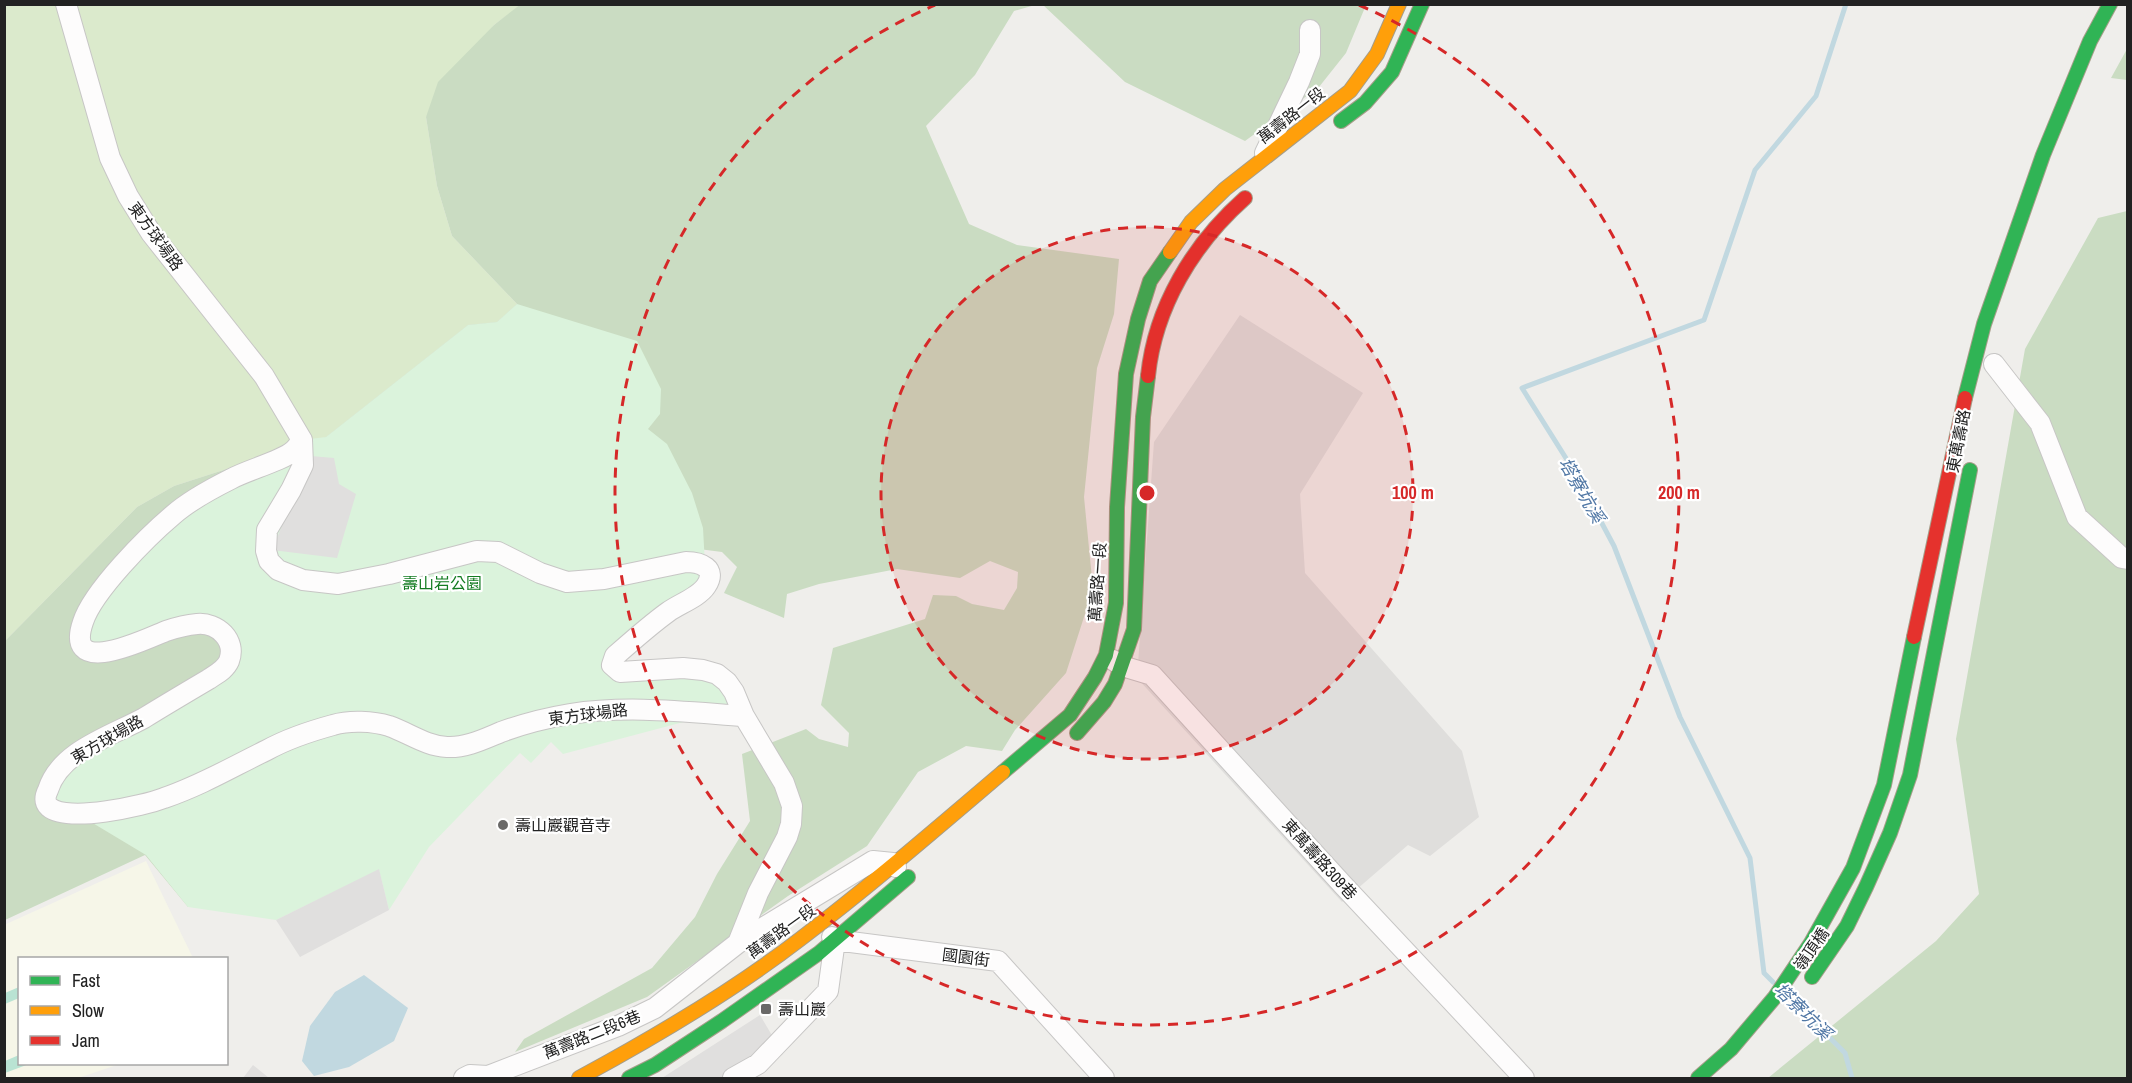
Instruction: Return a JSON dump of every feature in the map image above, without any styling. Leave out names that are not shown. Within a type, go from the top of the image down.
[{"type":"main road","name":"萬壽路一段","points":[[1065,743],[1081,729],[1104,702],[1114,661],[1118,485],[1126,374],[1138,319],[1150,281],[1191,222],[1225,189],[1270,165],[1350,91],[1377,54],[1399,4]]},
{"type":"main road","points":[[1330,130],[1365,103],[1392,72],[1422,4]]},
{"type":"main road","name":"東萬壽路","points":[[1853,868],[1884,785],[1961,411],[1984,324],[2043,155],[2090,41],[2110,4]]},
{"type":"main road","name":"萬壽路一段","points":[[579,1078],[643,1044],[714,1000],[821,923],[1070,715],[1095,677],[1114,661],[1134,629],[1143,417],[1150,356],[1170,294],[1195,254],[1227,214],[1252,193]]},
{"type":"main road","name":"東萬壽路","points":[[1866,886],[1890,833],[1910,775],[1972,455]]},
{"type":"main road","name":"嶺頂橋","points":[[1698,1078],[1731,1048],[1776,997],[1811,942],[1853,868]]},
{"type":"main road","points":[[629,1078],[655,1065],[722,1022],[835,940],[913,873]]},
{"type":"main road","name":"嶺頂橋","points":[[1801,991],[1847,926],[1866,886]]},
{"type":"street","name":"東方球場路","points":[[66,4],[110,158],[128,196],[151,233],[264,376],[302,440],[293,452],[234,477],[173,514],[98,593],[80,630],[83,647],[90,651],[110,652],[167,631],[198,624],[211,625],[222,631],[227,638],[229,662],[224,669],[209,680],[93,744],[67,762],[53,776],[48,786],[45,796],[50,808],[57,812],[76,813],[141,806],[213,779],[269,748],[335,724],[362,722],[388,726],[412,738],[447,747],[481,741],[533,722],[598,710],[641,709],[744,716]]},
{"type":"street","points":[[1270,165],[1310,54],[1310,30]]},
{"type":"street","points":[[1993,366],[2040,423],[2077,517],[2122,558],[2127,559]]},
{"type":"street","points":[[302,440],[303,465],[267,530],[266,551],[269,561],[278,570],[303,580],[338,584],[388,574],[477,551],[498,552],[540,573],[567,582],[604,579],[670,564],[698,562],[705,565],[709,570],[706,586],[667,612],[623,649],[613,660],[612,665],[620,672],[683,668],[717,674],[734,692],[744,716],[784,783],[792,806],[788,837],[758,893],[738,943]]},
{"type":"street","name":"東萬壽路309巷","points":[[1114,661],[1152,675],[1343,885],[1524,1078]]},
{"type":"street","points":[[738,943],[873,861],[893,863],[913,873]]},
{"type":"street","points":[[733,1078],[758,1064],[828,991],[835,940],[821,923]]},
{"type":"street","name":"國園街","points":[[835,940],[998,961],[1104,1078]]},
{"type":"street","name":"萬壽路二段6巷","points":[[464,1078],[470,1075],[488,1076],[618,1026],[655,1008],[738,943]]},
{"type":"shaded area","points":[[1240,315],[1363,393],[1300,494],[1305,573],[1462,751],[1479,817],[1430,856],[1408,845],[1342,902],[1137,678],[1154,442]]},
{"type":"shaded area","points":[[311,456],[334,458],[339,484],[356,494],[337,558],[272,550]]},
{"type":"shaded area","points":[[146,861],[193,957],[18,957],[18,1065],[117,1065],[78,1078],[5,1078],[4,925]]},
{"type":"shaded area","points":[[379,869],[389,910],[300,957],[276,920]]},
{"type":"shaded area","points":[[760,1015],[783,1054],[743,1078],[662,1078]]},
{"type":"shaded area","points":[[253,1065],[269,1078],[243,1078]]},
{"type":"green space","points":[[521,4],[1035,5],[1014,11],[975,75],[926,126],[969,224],[1017,245],[1119,259],[1114,314],[1097,368],[1084,497],[1093,589],[1066,673],[1015,730],[1002,751],[966,746],[918,772],[867,846],[788,896],[647,997],[515,1052],[524,1039],[652,968],[695,917],[717,874],[750,821],[742,754],[806,729],[819,739],[848,747],[849,733],[821,705],[833,648],[925,619],[933,595],[956,596],[972,604],[1004,610],[1017,588],[1018,572],[990,561],[960,578],[897,569],[819,584],[787,594],[784,618],[724,593],[737,567],[722,552],[691,548],[188,907],[145,855],[5,920],[5,641],[137,507],[174,486],[326,437],[468,325],[497,322],[517,304],[452,236],[437,186],[426,117],[438,82],[494,25]]},
{"type":"green space","points":[[5,5],[521,5],[494,25],[426,117],[437,186],[452,236],[517,304],[497,322],[468,325],[326,437],[174,486],[137,507],[5,641]]},
{"type":"green space","points":[[1043,5],[1366,5],[1346,53],[1319,87],[1245,141],[1125,82]]},
{"type":"green space","points":[[2127,49],[2127,80],[2111,78]]},
{"type":"green space","points":[[2127,211],[2127,1078],[1768,1078],[1936,941],[1979,894],[1956,739],[2025,349],[2098,218]]},
{"type":"green space","name":"壽山岩公園","points":[[517,304],[637,341],[661,389],[660,414],[648,429],[667,444],[692,493],[703,528],[705,565],[709,570],[612,665],[703,670],[740,707],[563,754],[551,742],[531,763],[520,753],[429,847],[389,910],[379,870],[276,920],[188,907],[146,855],[76,813],[57,812],[48,786],[53,776],[229,662],[210,625],[97,653],[80,630],[173,515],[302,440],[326,437],[468,325],[497,322]]},
{"type":"green space","points":[[18,987],[18,998],[5,1004],[5,993]]},
{"type":"green space","points":[[18,1055],[18,1065],[26,1065],[5,1073],[5,1061]]},
{"type":"water","points":[[364,975],[408,1008],[394,1041],[349,1067],[314,1076],[302,1061],[310,1026],[335,992]]},
{"type":"waterway","name":"塔寮坑溪","points":[[1773,982],[1764,973],[1750,858],[1680,717],[1614,546],[1574,471],[1522,388],[1704,320],[1755,170],[1816,96],[1846,4]]},
{"type":"waterway","name":"塔寮坑溪","points":[[1786,994],[1845,1053],[1852,1078]]},
{"type":"traffic: fast","points":[[1341,121],[1365,103],[1392,72],[1422,4]]},
{"type":"traffic: fast","points":[[1965,398],[1984,324],[2043,155],[2090,41],[2110,4]]},
{"type":"traffic: fast","points":[[1003,772],[1070,715],[1095,677],[1106,655],[1116,603],[1117,507],[1126,374],[1138,319],[1150,281],[1170,252]]},
{"type":"traffic: fast","points":[[1077,733],[1104,702],[1115,684],[1134,629],[1143,417],[1148,376]]},
{"type":"traffic: fast","points":[[1812,977],[1847,926],[1866,887],[1890,833],[1910,775],[1970,470]]},
{"type":"traffic: fast","points":[[1698,1078],[1731,1049],[1775,997],[1811,943],[1853,868],[1884,785],[1914,637]]},
{"type":"traffic: fast","points":[[629,1078],[655,1065],[722,1021],[819,953],[908,877]]},
{"type":"traffic: slow","points":[[1170,252],[1191,222],[1225,189],[1350,91],[1377,54],[1399,4]]},
{"type":"traffic: slow","points":[[579,1078],[692,1014],[773,959],[877,879],[1003,772]]},
{"type":"traffic: jam","points":[[1148,376],[1159,326],[1180,278],[1193,256],[1209,236],[1245,198]]},
{"type":"traffic: jam","points":[[1914,637],[1965,398]]},
{"type":"place","name":"壽山巖觀音寺","points":[[503,825]]},
{"type":"place","name":"壽山巖","points":[[766,1009]]}]
